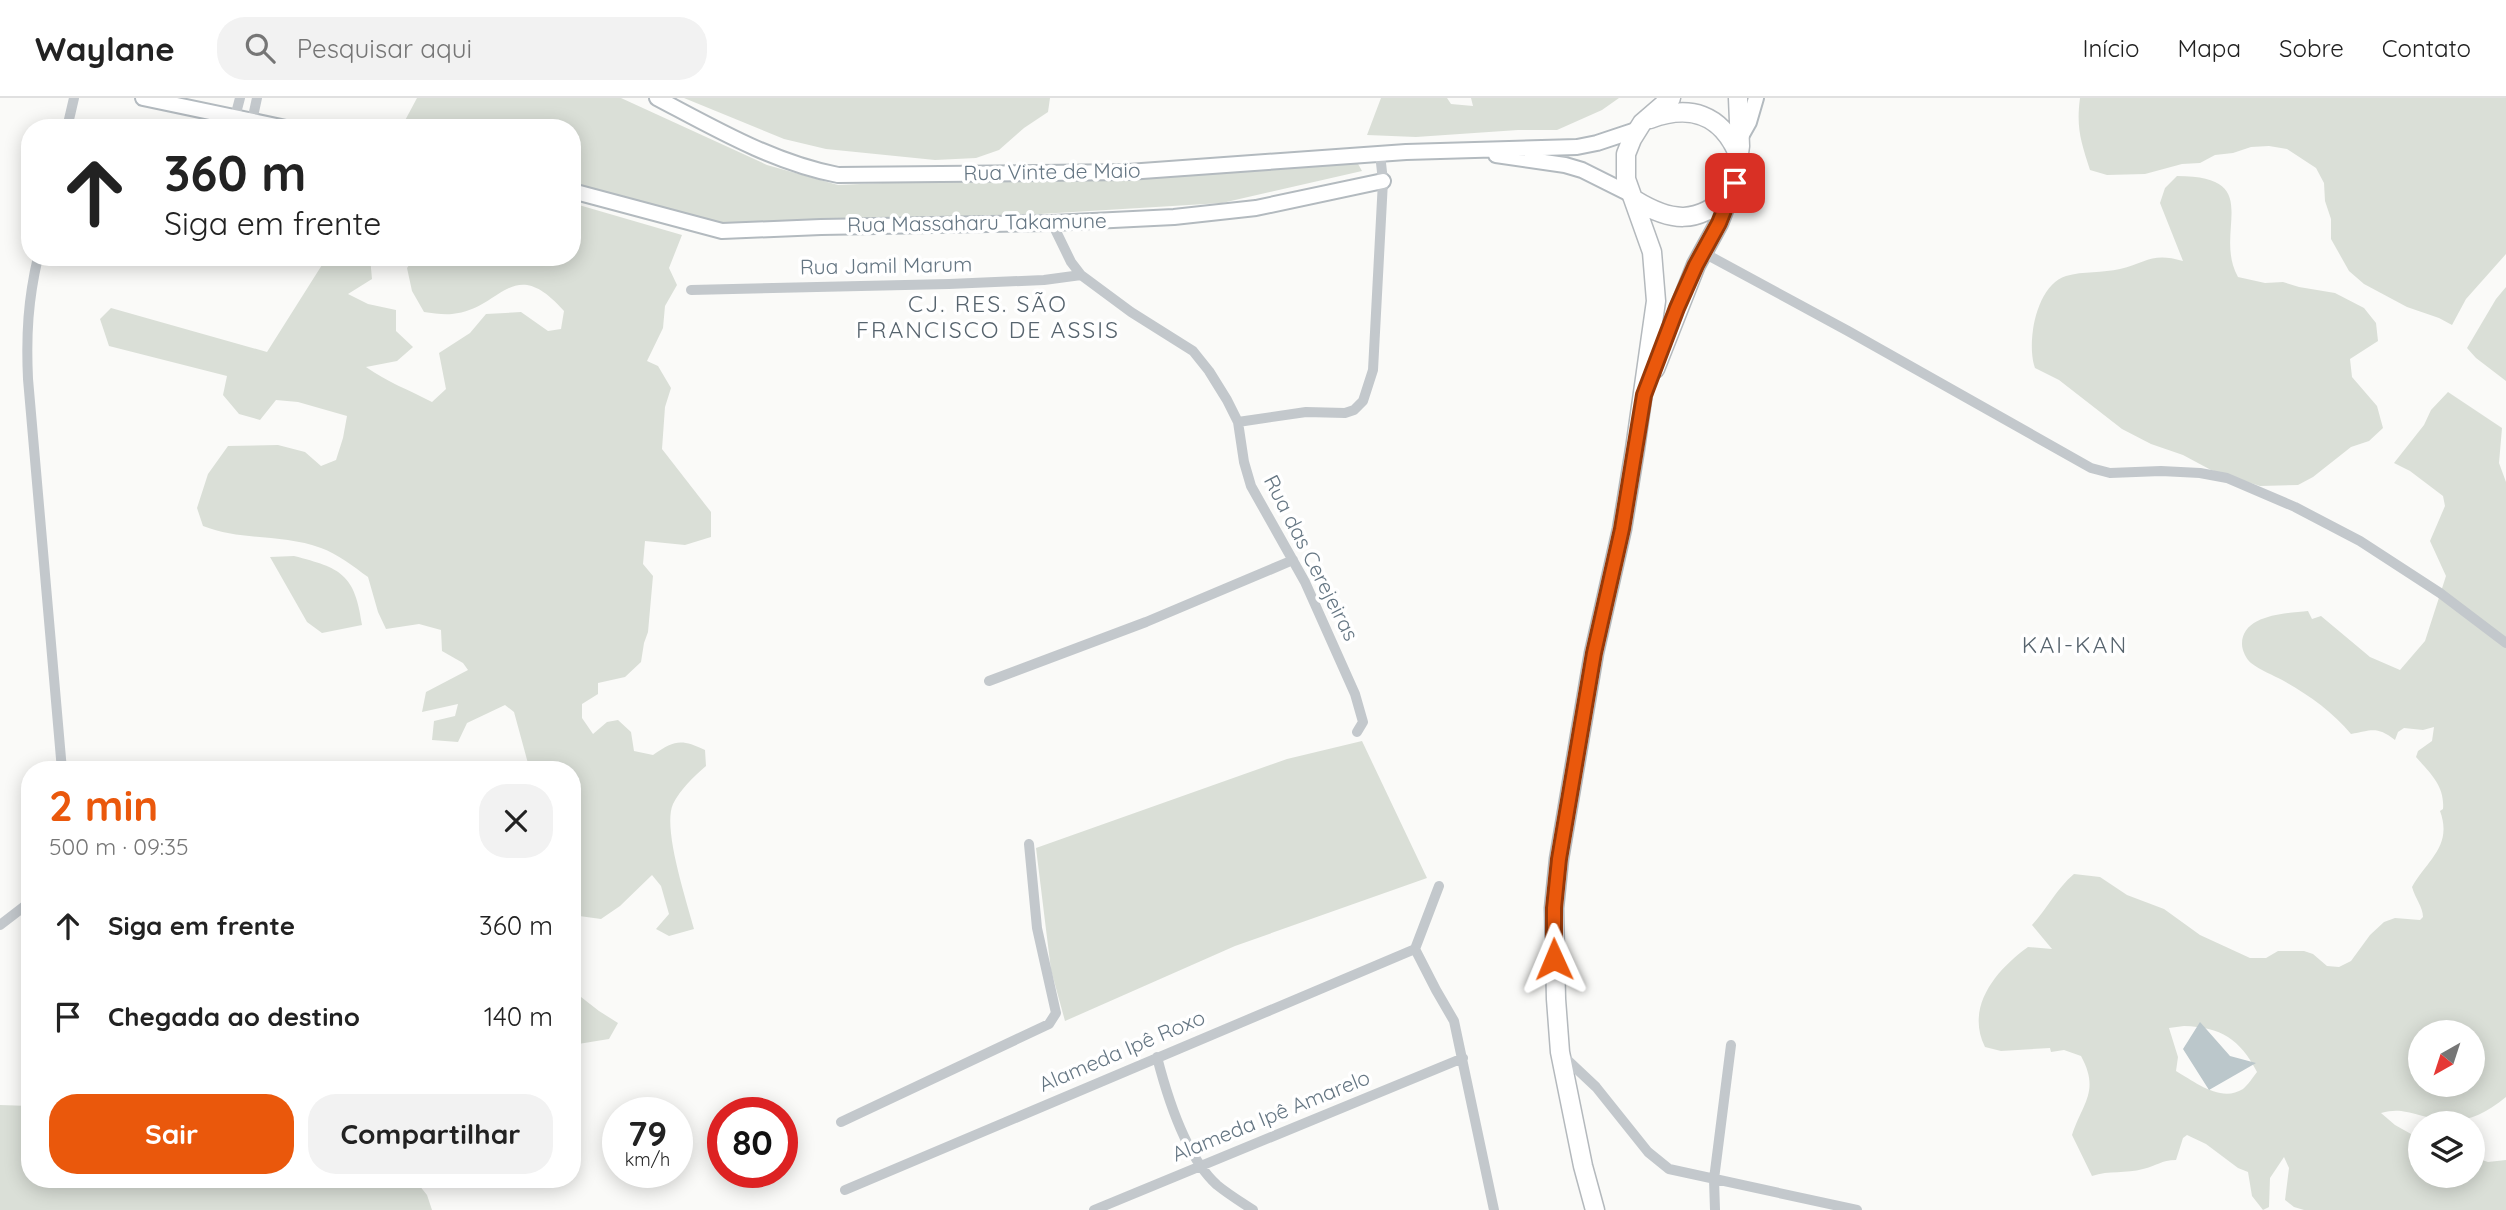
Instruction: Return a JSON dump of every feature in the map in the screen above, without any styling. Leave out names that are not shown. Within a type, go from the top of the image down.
[{"type":"highway","points":[[1595,1210],[1583,1166],[1560,1052],[1554,939],[1559,859],[1594,653],[1622,529],[1656,301],[1652,252],[1626,180],[1625,161],[1628,146],[1639,127],[1671,98]]},
{"type":"highway","points":[[1644,395],[1677,308],[1738,173],[1738,98]]},
{"type":"highway","points":[[1639,127],[1675,112],[1706,116],[1729,137],[1739,158]]},
{"type":"highway","points":[[1633,197],[1655,211],[1682,218],[1712,209],[1732,191]]},
{"type":"main road","points":[[144,98],[243,119]]},
{"type":"main road","name":"Rua Vinte de Maio","points":[[657,98],[784,160],[838,175],[1128,172],[1380,154],[1577,147],[1598,143],[1639,127]]},
{"type":"main road","points":[[1740,138],[1749,122],[1756,98]]},
{"type":"main road","name":"Rua Vinte de Maio","points":[[1464,150],[1565,165],[1582,170],[1633,197]]},
{"type":"main road","name":"Rua Massaharu Takamune","points":[[581,193],[722,231],[1052,223],[1174,217],[1234,211],[1383,181]]},
{"type":"street","points":[[69,119],[74,98]]},
{"type":"street","points":[[235,117],[240,98]]},
{"type":"street","points":[[252,119],[257,98]]},
{"type":"street","points":[[1238,422],[1306,412],[1345,413],[1354,410],[1363,401],[1373,370],[1383,181],[1380,154]]},
{"type":"street","name":"Rua das Cerejeiras","points":[[1052,223],[1081,275],[1131,312],[1193,351],[1209,371],[1238,422],[1244,462],[1251,485],[1293,560],[1355,694],[1363,722],[1357,732]]},
{"type":"street","points":[[1704,253],[2091,468],[2110,473],[2161,471],[2200,473],[2227,478],[2295,507],[2360,541],[2440,593],[2506,643]]},
{"type":"street","points":[[36,266],[30,291],[26,344],[61,761]]},
{"type":"street","name":"Rua Jamil Marum","points":[[691,290],[949,284],[1044,280],[1081,275]]},
{"type":"street","points":[[989,681],[1146,622],[1293,560]]},
{"type":"street","points":[[841,1122],[1049,1024],[1054,1019],[1056,1013],[1037,928],[1029,844]]},
{"type":"street","points":[[1439,886],[1415,948],[1454,1021],[1494,1210]]},
{"type":"street","points":[[0,925],[21,909]]},
{"type":"street","name":"Alameda Ipê Roxo","points":[[845,1190],[1415,948]]},
{"type":"street","points":[[1715,1210],[1714,1179],[1731,1045]]},
{"type":"street","points":[[1560,1052],[1596,1087],[1659,1163],[1669,1169],[1857,1210]]},
{"type":"street","points":[[1157,1057],[1167,1096],[1201,1165],[1215,1183],[1253,1210]]},
{"type":"street","name":"Alameda Ipê Amarelo","points":[[1094,1210],[1463,1058]]},
{"type":"shaded area","points":[[417,98],[621,98],[767,165],[838,185],[1357,162],[1362,171],[1222,203],[1040,214],[821,221],[723,230],[581,191],[581,119],[406,119]]},
{"type":"shaded area","points":[[684,98],[1050,98],[1048,112],[999,150],[976,158],[935,160],[826,149],[784,139]]},
{"type":"shaded area","points":[[1381,98],[1447,98],[1451,104],[1473,106],[1471,98],[1619,98],[1602,110],[1557,130],[1416,137],[1367,135]]},
{"type":"shaded area","points":[[2080,98],[2506,98],[2506,254],[2466,299],[2452,325],[2407,307],[2364,284],[2349,271],[2331,239],[2331,219],[2325,201],[2324,183],[2316,168],[2287,149],[2251,147],[2215,155],[2200,163],[2182,164],[2145,174],[2107,175],[2090,170],[2080,135]]},
{"type":"shaded area","points":[[2177,176],[2204,178],[2221,185],[2229,196],[2232,209],[2230,242],[2238,277],[2265,283],[2283,282],[2335,293],[2364,308],[2376,323],[2378,341],[2350,359],[2352,377],[2377,406],[2383,428],[2369,441],[2351,447],[2313,477],[2298,485],[2260,486],[2211,470],[2183,455],[2151,444],[2122,429],[2059,380],[2035,368],[2032,344],[2036,316],[2047,291],[2056,282],[2073,274],[2120,269],[2150,259],[2164,257],[2183,261],[2160,203],[2165,188]]},
{"type":"shaded area","points":[[581,206],[682,235],[669,268],[677,285],[665,306],[663,328],[647,361],[658,366],[671,388],[665,407],[662,449],[711,512],[711,537],[685,545],[645,541],[643,564],[653,576],[648,632],[641,662],[625,677],[598,683],[598,694],[582,704],[582,718],[593,734],[607,722],[618,720],[631,732],[634,751],[653,755],[678,743],[705,750],[706,766],[679,794],[670,815],[673,847],[694,929],[669,936],[656,929],[669,914],[661,886],[652,875],[620,906],[601,919],[581,916],[581,761],[527,761],[514,712],[505,705],[467,723],[458,742],[432,740],[434,721],[455,716],[458,704],[422,712],[426,692],[468,670],[463,663],[442,651],[441,630],[419,624],[386,629],[368,577],[327,551],[307,544],[232,534],[203,526],[197,508],[208,474],[228,446],[278,445],[305,452],[321,466],[336,460],[347,416],[298,402],[276,400],[260,420],[239,414],[223,395],[227,376],[109,346],[100,319],[111,308],[267,352],[321,266],[371,266],[372,279],[348,294],[368,304],[396,310],[396,331],[413,347],[397,361],[366,367],[432,402],[446,389],[439,353],[470,333],[486,314],[521,312],[548,331],[561,329],[564,311],[546,294],[532,286],[519,285],[507,289],[469,310],[449,314],[424,312],[412,291],[407,268],[581,266]]},
{"type":"shaded area","points":[[2506,287],[2506,381],[2467,348]]},
{"type":"shaded area","points":[[2448,392],[2502,428],[2499,463],[2506,482],[2506,1097],[2485,1112],[2381,1113],[2408,1132],[2408,1188],[2485,1188],[2485,1161],[2506,1160],[2506,1210],[2304,1210],[2285,1200],[2289,1168],[2284,1157],[2270,1178],[2269,1207],[2263,1210],[2252,1196],[2248,1172],[2238,1168],[2206,1144],[2187,1135],[2183,1138],[2176,1160],[2148,1168],[2092,1176],[2072,1135],[2089,1088],[2087,1068],[2081,1056],[2064,1050],[2051,1052],[2050,1048],[2001,1051],[1985,1047],[1979,1018],[1987,991],[1995,978],[2016,956],[2028,947],[2052,949],[2032,925],[2074,874],[2100,877],[2127,895],[2164,909],[2200,935],[2250,958],[2266,958],[2278,951],[2304,951],[2313,954],[2327,966],[2339,967],[2351,961],[2370,935],[2384,922],[2395,918],[2420,920],[2423,917],[2412,887],[2441,843],[2443,823],[2440,811],[2443,809],[2443,801],[2436,780],[2416,757],[2418,751],[2432,741],[2434,727],[2423,730],[2404,728],[2398,732],[2395,740],[2374,730],[2351,734],[2311,698],[2251,663],[2242,644],[2244,634],[2258,621],[2278,614],[2308,611],[2312,619],[2321,616],[2370,657],[2400,670],[2425,641],[2446,576],[2430,541],[2445,506],[2443,496],[2410,471],[2394,463],[2424,425],[2431,410]],"holes":[[[2197,1027],[2219,1032],[2244,1051],[2257,1072],[2243,1089],[2235,1093],[2217,1092],[2176,1071],[2178,1057],[2169,1028]]]},
{"type":"shaded area","points":[[294,556],[323,565],[343,576],[355,594],[362,625],[322,633],[307,622],[270,557]]},
{"type":"shaded area","points":[[1362,741],[1427,878],[1235,946],[1065,1021],[1051,970],[1036,848],[1287,759]]},
{"type":"shaded area","points":[[581,997],[618,1023],[609,1039],[581,1044]]},
{"type":"shaded area","points":[[2200,1022],[2230,1056],[2256,1063],[2209,1090],[2183,1049]]},
{"type":"shaded area","points":[[0,1105],[21,1106],[21,1188],[421,1188],[432,1210],[0,1210]]},
{"type":"district","name":"CJ. RES. SÃO FRANCISCO DE ASSIS","points":[[988,317]]},
{"type":"district","name":"KAI-KAN","points":[[2075,645]]},
{"type":"route","points":[[1554,959],[1554,908],[1559,859],[1594,653],[1622,529],[1644,395],[1677,308],[1719,223],[1735,183]]}]
